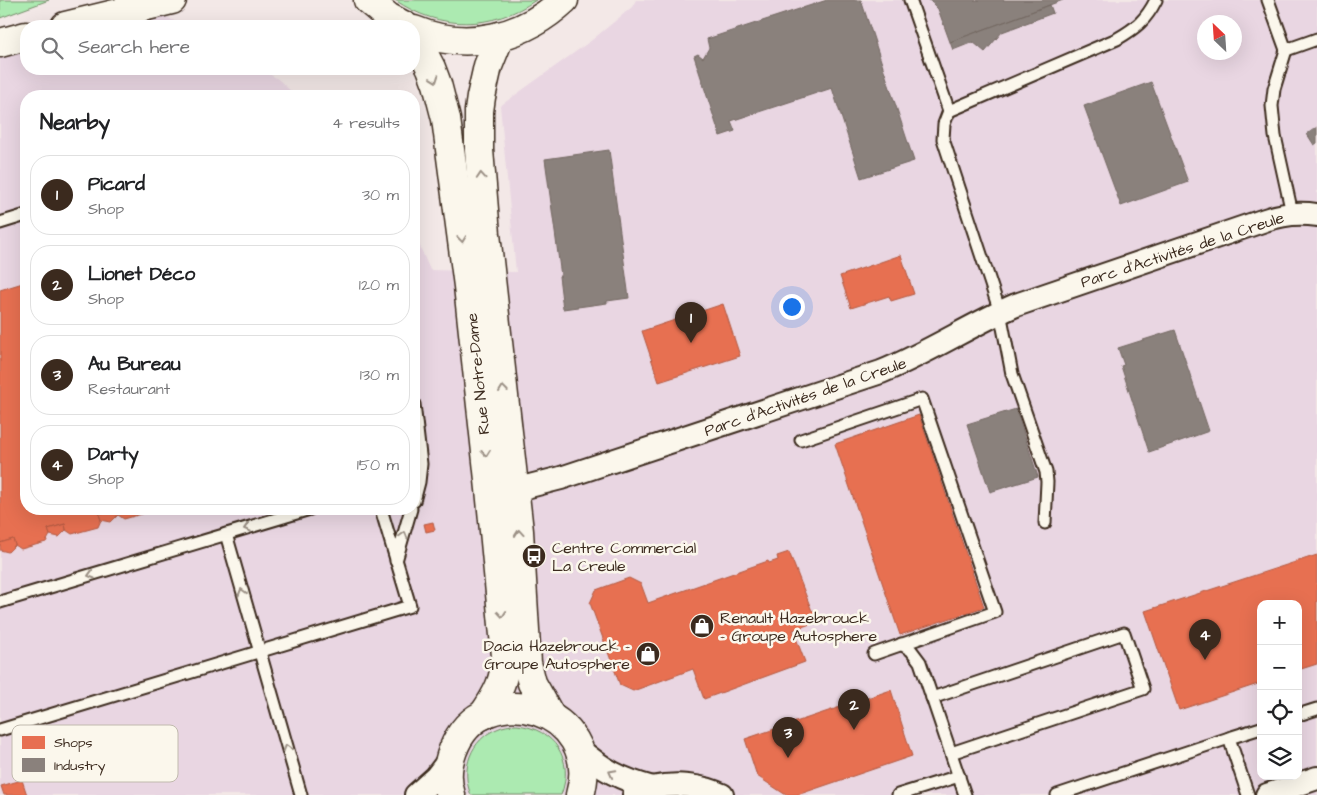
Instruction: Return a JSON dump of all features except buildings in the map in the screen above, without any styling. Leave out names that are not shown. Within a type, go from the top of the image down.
[{"type":"main road","points":[[64,20],[116,0]]},
{"type":"main road","points":[[90,20],[172,0]]},
{"type":"main road","points":[[368,0],[394,20]]},
{"type":"main road","points":[[420,33],[448,40],[474,40],[500,36],[528,26],[554,10],[564,0]]},
{"type":"main road","name":"Rue Notre-Dame","points":[[500,36],[488,66],[481,97],[479,150],[486,234],[521,562],[527,663],[532,683],[551,717]]},
{"type":"main road","name":"Rue Notre-Dame","points":[[420,47],[434,76],[446,119],[468,286],[490,488],[506,661],[500,687],[483,715]]},
{"type":"main road","points":[[451,795],[448,776],[449,760],[455,744],[464,731],[483,715],[500,709],[517,707],[534,709],[551,717],[569,733],[581,756],[583,773],[580,795]]},
{"type":"street","name":"Parc d'Activités de la Creule","points":[[514,490],[561,478],[881,372],[916,357],[1000,312],[1032,299],[1277,215],[1292,213],[1317,215]]},
{"type":"street","points":[[578,748],[598,765],[614,775],[633,783],[643,792],[675,786],[688,786],[722,795]]},
{"type":"street","points":[[416,795],[436,777],[449,760]]},
{"type":"street","points":[[1267,795],[1317,778]]},
{"type":"lane","points":[[910,0],[949,111],[944,124],[943,139],[1000,312],[1012,374],[1046,472],[1045,523]]},
{"type":"lane","points":[[949,111],[1117,39],[1138,26],[1146,18],[1156,0]]},
{"type":"lane","points":[[1268,0],[1286,50],[1274,89],[1272,106],[1275,136],[1292,213]]},
{"type":"lane","points":[[1286,50],[1317,39]]},
{"type":"lane","points":[[0,223],[20,217]]},
{"type":"lane","points":[[801,440],[922,399],[995,612],[874,654]]},
{"type":"lane","points":[[0,602],[290,515]]},
{"type":"lane","points":[[17,725],[410,606],[383,515]]},
{"type":"lane","points":[[396,561],[409,515]]},
{"type":"lane","points":[[226,534],[301,795]]},
{"type":"lane","points":[[932,698],[1124,633],[1143,688],[951,753]]},
{"type":"lane","points":[[901,644],[911,650],[920,662],[965,795]]},
{"type":"lane","points":[[1302,714],[1317,709]]},
{"type":"lane","points":[[0,730],[12,726]]},
{"type":"lane","points":[[1057,795],[1257,729]]},
{"type":"lane","points":[[1229,738],[1248,795]]},
{"type":"lane","points":[[898,795],[959,776]]},
{"type":"shaded area","points":[[636,0],[1317,0],[1317,795],[0,795],[0,56],[20,51],[20,75],[271,75],[290,90],[20,90],[20,515],[420,515],[420,247],[430,270],[516,272],[500,106],[592,40],[632,7]]},
{"type":"shaded area","points":[[158,12],[172,20],[129,20]]},
{"type":"green space","points":[[0,0],[49,0],[0,18]]},
{"type":"green space","points":[[395,0],[536,0],[502,17],[466,23],[448,22],[430,17],[412,10]]},
{"type":"green space","points":[[517,725],[541,733],[551,739],[558,748],[563,758],[565,769],[565,782],[561,795],[471,795],[467,775],[470,756],[474,747],[488,734],[502,727]]},
{"type":"place","name":"Picard","points":[[691,343]]},
{"type":"place","name":"Centre Commercial La Creule","points":[[534,556]]},
{"type":"place","name":"Renault Hazebrouck - Groupe Autosphere","points":[[702,626]]},
{"type":"place","name":"Dacia Hazebrouck - Groupe Autosphere","points":[[648,654]]},
{"type":"place","name":"Darty","points":[[1205,660]]},
{"type":"place","name":"Lionet Déco","points":[[854,730]]},
{"type":"place","name":"Au Bureau","points":[[788,758]]}]
